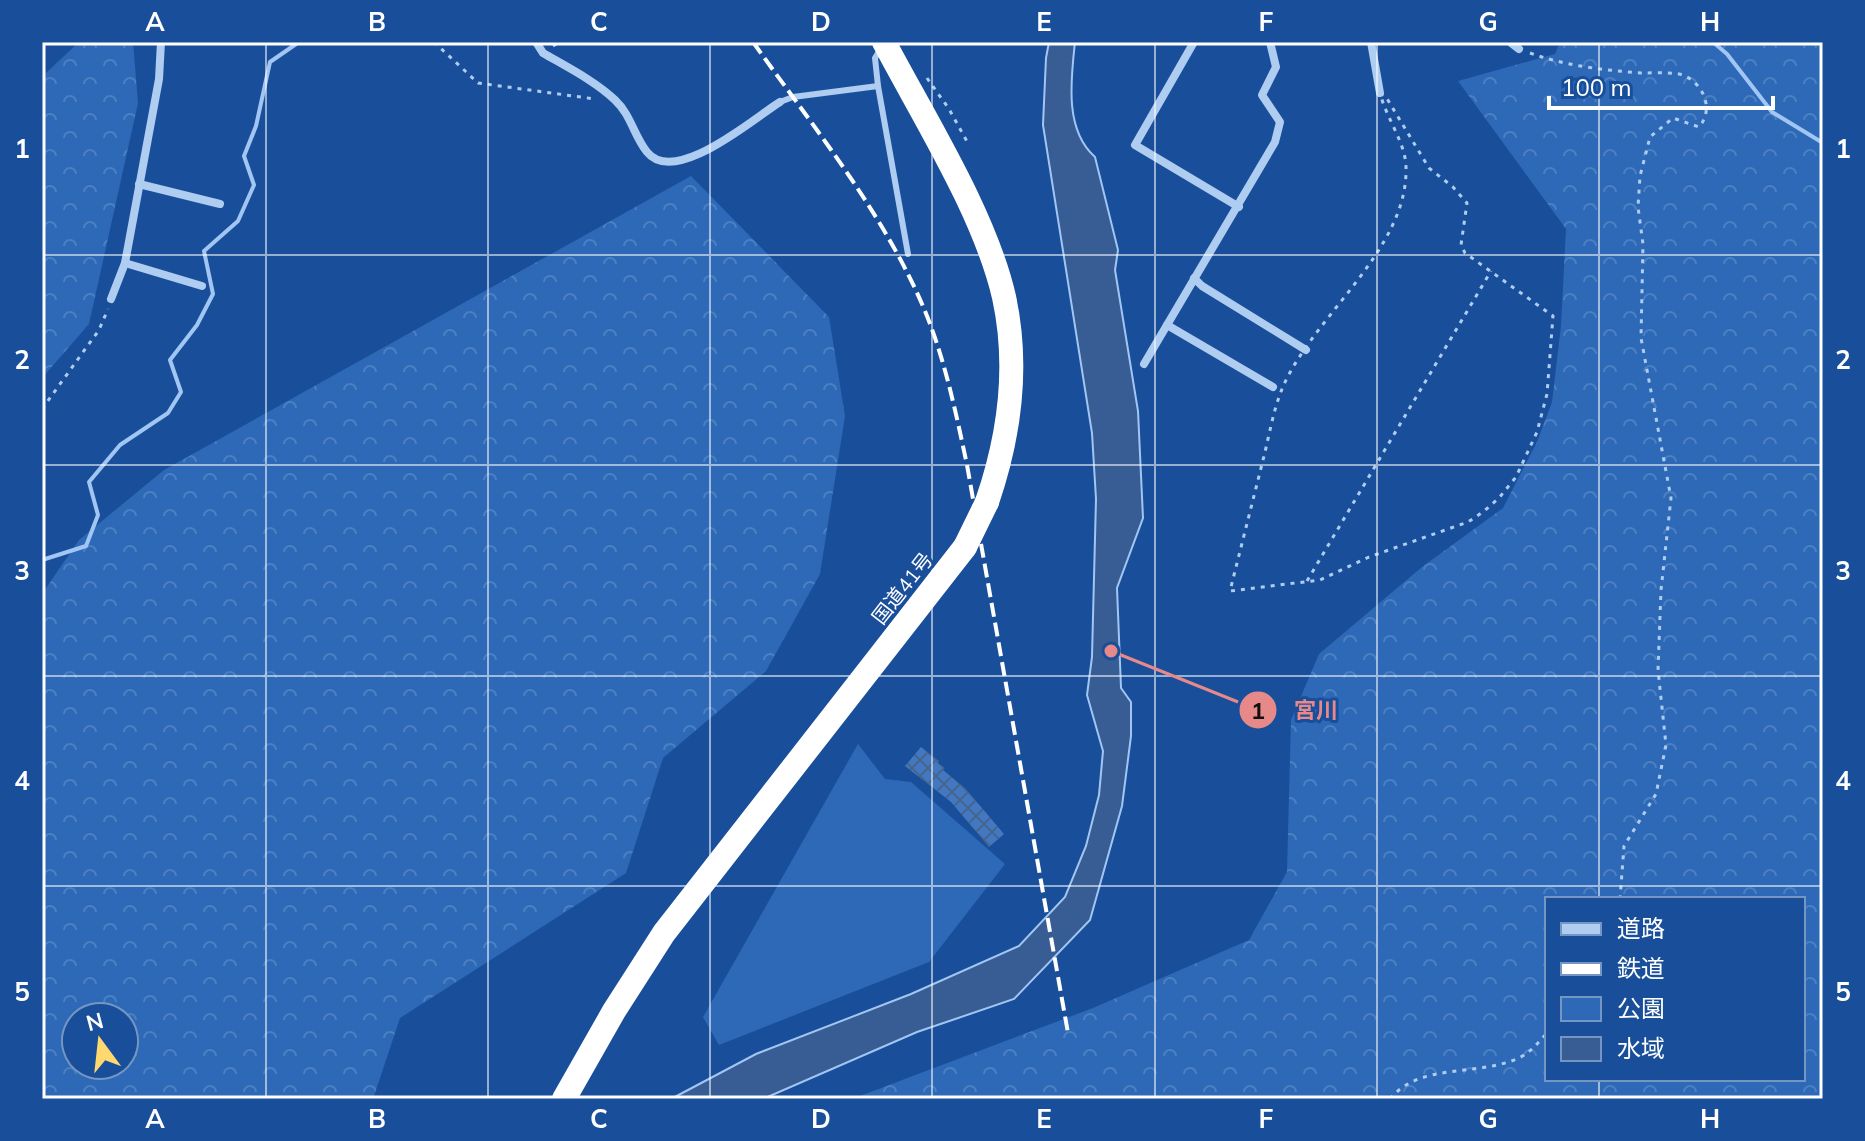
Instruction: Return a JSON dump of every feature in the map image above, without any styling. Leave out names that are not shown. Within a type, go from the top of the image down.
[{"type":"highway","name":"国道41号","points":[[564,1099],[614,1011],[664,933],[965,547],[987,502],[1001,462],[1012,381],[1004,297],[971,209],[884,43]]},
{"type":"street","points":[[111,299],[125,263],[159,79],[161,42]]},
{"type":"street","points":[[536,42],[543,53],[615,99],[633,123],[647,153],[663,161],[673,161],[709,149],[780,102]]},
{"type":"street","points":[[1194,42],[1135,145],[1239,207]]},
{"type":"street","points":[[1144,364],[1275,142],[1279,129],[1277,115],[1262,95],[1276,67],[1270,42]]},
{"type":"street","points":[[1371,42],[1380,93]]},
{"type":"street","points":[[1510,42],[1519,49]]},
{"type":"street","points":[[139,184],[220,204]]},
{"type":"street","points":[[125,263],[202,286]]},
{"type":"street","points":[[1194,278],[1202,286],[1306,350]]},
{"type":"street","points":[[1167,325],[1273,387]]},
{"type":"lane","points":[[884,43],[875,58],[878,86],[908,254]]},
{"type":"lane","points":[[780,102],[793,97],[878,86]]},
{"type":"path","points":[[434,42],[478,83],[593,99],[615,99]]},
{"type":"path","points":[[1519,49],[1585,68],[1680,74],[1696,84],[1706,100],[1708,111],[1699,127],[1673,118],[1650,137],[1640,176],[1638,207],[1643,244],[1641,338],[1671,498],[1661,590],[1658,670],[1666,745],[1656,794],[1624,846],[1620,897]]},
{"type":"path","points":[[925,75],[969,145]]},
{"type":"path","points":[[1380,93],[1386,97],[1429,168],[1467,203],[1461,245],[1465,253],[1553,316],[1547,394],[1537,432],[1516,477],[1499,498],[1468,522],[1369,557],[1320,580],[1230,591],[1283,387],[1327,317],[1379,251],[1402,196],[1405,160],[1380,93]]},
{"type":"path","points":[[1307,581],[1491,271]]},
{"type":"path","points":[[42,409],[99,330],[111,299]]},
{"type":"path","points":[[1390,1099],[1414,1079],[1467,1072],[1517,1059],[1534,1048],[1545,1035]]},
{"type":"green space","points":[[79,42],[133,42],[138,103],[89,324],[42,378],[42,59],[46,73]]},
{"type":"green space","points":[[1560,42],[1823,42],[1823,1099],[852,1099],[1093,1008],[1249,940],[1287,872],[1291,720],[1319,654],[1422,567],[1503,508],[1537,442],[1552,402],[1561,326],[1566,229],[1458,81],[1555,54]]},
{"type":"green space","points":[[691,176],[829,317],[845,416],[820,574],[766,671],[663,758],[626,873],[400,1018],[373,1099],[42,1099],[42,594],[79,540],[164,470]]},
{"type":"green space","points":[[858,744],[885,779],[911,782],[1005,864],[929,962],[719,1045],[703,1017]]},
{"type":"water","points":[[1049,42],[1075,42],[1071,88],[1074,119],[1085,146],[1095,157],[1118,250],[1115,270],[1138,411],[1143,518],[1117,588],[1121,688],[1131,702],[1131,736],[1122,806],[1090,920],[1014,999],[917,1032],[763,1099],[671,1099],[756,1054],[911,994],[1019,946],[1065,897],[1086,846],[1099,795],[1103,751],[1087,695],[1092,657],[1096,499],[1092,433],[1043,125]]},
{"type":"building","points":[[921,747],[965,788],[1004,834],[989,847],[951,802],[905,766]]},
{"type":"waterway","points":[[42,560],[86,546],[98,515],[89,482],[120,445],[168,413],[181,392],[170,360],[197,325],[213,294],[204,251],[238,221],[254,185],[244,156],[256,126],[270,62],[299,42]]},
{"type":"waterway","points":[[1713,42],[1727,54],[1772,112],[1823,143]]},
{"type":"railway","points":[[753,42],[869,205],[908,275],[938,348],[967,465],[1068,1033]]},
{"type":"place","name":"宮川","points":[[1111,651]]}]
